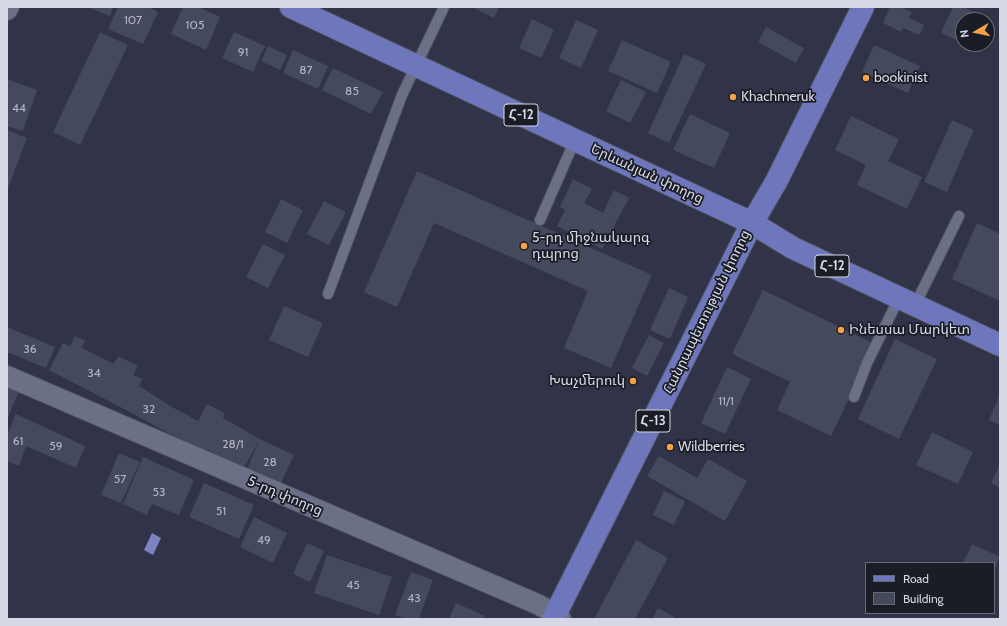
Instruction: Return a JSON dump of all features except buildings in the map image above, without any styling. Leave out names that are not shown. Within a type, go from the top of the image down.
[{"type":"main road","name":"Երևանյան փողոց","points":[[291,7],[752,223],[793,248],[1000,345]]},
{"type":"main road","name":"Հանրապետության փողոց","points":[[556,617],[752,223],[776,182],[863,7]]},
{"type":"street","name":"5-րդ փողոց","points":[[7,376],[537,604],[556,617]]},
{"type":"lane","points":[[328,294],[402,96],[444,7]]},
{"type":"lane","points":[[540,220],[575,140]]},
{"type":"lane","points":[[854,397],[867,363],[959,216]]},
{"type":"water","points":[[152,533],[161,538],[153,555],[144,550]]},
{"type":"place","name":"bookinist","points":[[866,78]]},
{"type":"place","name":"Khachmeruk","points":[[733,97]]},
{"type":"place","name":"5-րդ միջնակարգ դպրոց","points":[[524,246]]},
{"type":"place","name":"Ինեսսա Մարկետ","points":[[841,330]]},
{"type":"place","name":"Խաչմերուկ","points":[[633,381]]},
{"type":"place","name":"Wildberries","points":[[670,447]]}]
